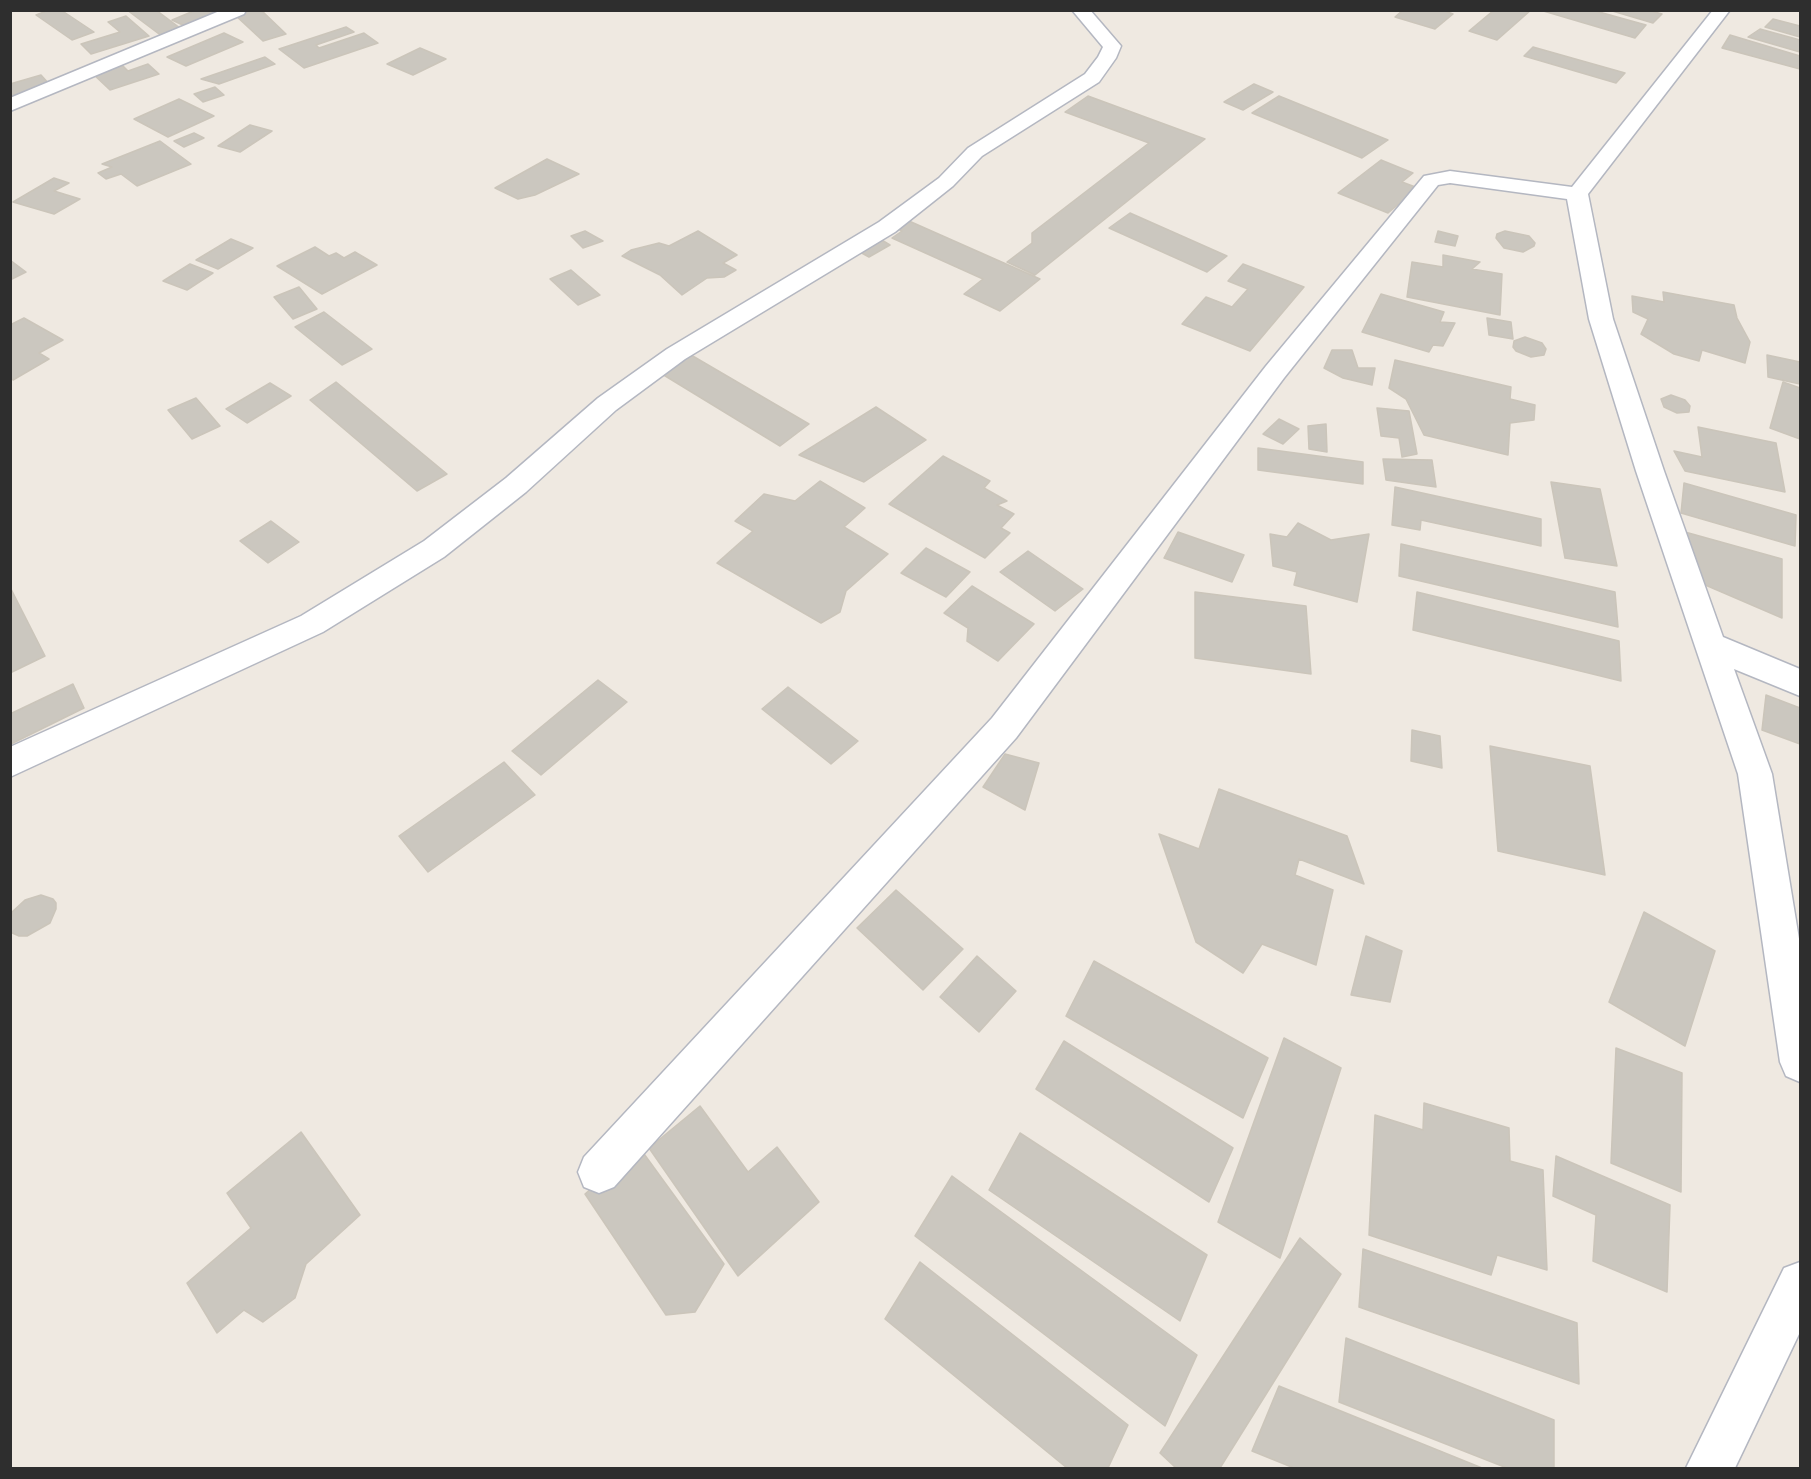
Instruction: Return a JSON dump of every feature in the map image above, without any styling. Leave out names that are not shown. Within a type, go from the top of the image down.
[{"type":"street","points":[[10,105],[238,10]]},
{"type":"street","points":[[10,763],[312,624],[434,549],[516,485],[607,404],[676,354],[887,227],[946,182],[975,152],[1092,78],[1112,46],[1080,10]]},
{"type":"street","points":[[1722,10],[1577,194],[1601,319],[1755,774],[1800,1062]]},
{"type":"street","points":[[599,1172],[1004,728],[1275,372],[1431,180],[1450,177],[1577,194]]},
{"type":"street","points":[[1710,645],[1800,683]]},
{"type":"street","points":[[1710,1468],[1800,1284]]},
{"type":"building","points":[[49,10],[61,10],[94,32],[72,40],[36,15]]},
{"type":"building","points":[[127,10],[156,10],[184,31],[163,37]]},
{"type":"building","points":[[196,10],[211,10],[220,15],[187,27],[172,20]]},
{"type":"building","points":[[251,10],[261,10],[286,34],[263,41],[235,15]]},
{"type":"building","points":[[1403,10],[1442,10],[1453,14],[1435,29],[1395,17]]},
{"type":"building","points":[[1494,10],[1531,10],[1497,40],[1469,31]]},
{"type":"building","points":[[1540,10],[1592,10],[1646,25],[1635,38]]},
{"type":"building","points":[[1609,10],[1648,10],[1662,14],[1653,23]]},
{"type":"building","points":[[126,16],[149,36],[91,54],[81,44],[120,32],[108,22]]},
{"type":"building","points":[[1773,19],[1800,26],[1800,37],[1765,27]]},
{"type":"building","points":[[346,27],[354,32],[316,45],[319,48],[364,33],[378,43],[304,68],[279,49]]},
{"type":"building","points":[[1760,29],[1800,40],[1800,52],[1748,37]]},
{"type":"building","points":[[224,33],[243,42],[186,66],[167,57]]},
{"type":"building","points":[[1730,35],[1800,56],[1800,69],[1722,48]]},
{"type":"building","points":[[1533,47],[1625,73],[1616,83],[1524,56]]},
{"type":"building","points":[[420,48],[446,59],[413,75],[387,64]]},
{"type":"building","points":[[265,57],[275,64],[219,84],[201,79]]},
{"type":"building","points":[[121,64],[128,71],[148,64],[159,74],[110,90],[92,73]]},
{"type":"building","points":[[41,75],[50,85],[10,97],[10,84]]},
{"type":"building","points":[[1254,84],[1273,92],[1243,110],[1224,102]]},
{"type":"building","points":[[215,87],[224,95],[203,102],[194,94]]},
{"type":"building","points":[[1088,96],[1205,139],[1035,275],[1007,262],[1032,243],[1032,233],[1149,143],[1065,112]]},
{"type":"building","points":[[1279,96],[1388,140],[1362,158],[1252,113]]},
{"type":"building","points":[[179,99],[214,116],[168,137],[134,119]]},
{"type":"building","points":[[250,125],[272,131],[240,152],[218,146]]},
{"type":"building","points":[[194,133],[204,138],[184,147],[174,141]]},
{"type":"building","points":[[160,141],[191,164],[137,186],[121,174],[106,179],[98,173],[112,167],[102,164]]},
{"type":"building","points":[[547,159],[579,174],[535,195],[518,199],[495,188]]},
{"type":"building","points":[[1381,160],[1413,173],[1402,182],[1418,188],[1388,213],[1338,193]]},
{"type":"building","points":[[54,178],[69,183],[54,191],[80,199],[54,214],[13,202]]},
{"type":"building","points":[[1130,213],[1227,256],[1207,272],[1109,228]]},
{"type":"building","points":[[909,221],[1040,279],[1000,311],[964,294],[983,279],[892,238],[902,231],[898,229]]},
{"type":"building","points":[[585,231],[603,241],[583,248],[571,236]]},
{"type":"building","points":[[698,231],[737,255],[723,263],[736,270],[724,277],[707,278],[682,295],[660,275],[622,256],[631,250],[659,243],[669,246]]},
{"type":"building","points":[[1438,231],[1458,236],[1455,246],[1435,242]]},
{"type":"building","points":[[1505,231],[1529,236],[1535,243],[1534,246],[1523,252],[1504,248],[1496,238],[1497,234]]},
{"type":"building","points":[[231,239],[253,248],[218,269],[196,260]]},
{"type":"building","points":[[880,239],[890,245],[869,257],[858,251]]},
{"type":"building","points":[[315,247],[329,256],[336,253],[344,258],[355,252],[377,265],[322,294],[277,266]]},
{"type":"building","points":[[1443,255],[1480,262],[1472,269],[1502,274],[1500,315],[1407,297],[1412,262],[1443,267]]},
{"type":"building","points":[[10,260],[26,272],[10,280]]},
{"type":"building","points":[[190,264],[213,273],[187,290],[163,281]]},
{"type":"building","points":[[1243,264],[1304,287],[1250,351],[1182,324],[1206,297],[1232,307],[1248,289],[1228,281]]},
{"type":"building","points":[[571,270],[600,295],[578,305],[550,279]]},
{"type":"building","points":[[299,287],[317,309],[293,319],[274,297]]},
{"type":"building","points":[[1663,292],[1734,305],[1737,318],[1750,342],[1745,363],[1702,350],[1699,361],[1674,354],[1641,334],[1648,319],[1633,312],[1632,296],[1664,302]]},
{"type":"building","points":[[1381,294],[1444,312],[1440,322],[1455,323],[1443,346],[1433,345],[1429,352],[1362,332]]},
{"type":"building","points":[[324,312],[372,349],[342,365],[295,327]]},
{"type":"building","points":[[24,318],[63,340],[39,353],[49,359],[13,380],[10,378],[10,325]]},
{"type":"building","points":[[1487,318],[1511,322],[1513,339],[1489,335]]},
{"type":"building","points":[[1525,337],[1542,343],[1546,349],[1544,355],[1531,357],[1516,351],[1513,347],[1514,341]]},
{"type":"building","points":[[1332,350],[1352,350],[1358,368],[1375,368],[1372,385],[1343,378],[1324,368]]},
{"type":"building","points":[[691,355],[809,424],[780,446],[662,374]]},
{"type":"building","points":[[1767,355],[1800,362],[1800,384],[1768,377]]},
{"type":"building","points":[[1395,360],[1511,387],[1510,399],[1535,405],[1534,420],[1510,423],[1508,455],[1424,435],[1406,399],[1389,388]]},
{"type":"building","points":[[336,382],[447,474],[417,491],[310,400]]},
{"type":"building","points":[[1783,382],[1800,388],[1800,439],[1770,428]]},
{"type":"building","points":[[270,383],[291,396],[247,423],[226,409]]},
{"type":"building","points":[[1671,395],[1685,400],[1690,406],[1689,412],[1677,413],[1664,407],[1661,399]]},
{"type":"building","points":[[196,398],[220,426],[192,439],[168,410]]},
{"type":"building","points":[[876,407],[926,440],[864,482],[799,455]]},
{"type":"building","points":[[1377,408],[1409,411],[1417,454],[1402,457],[1399,438],[1381,436]]},
{"type":"building","points":[[1279,419],[1299,429],[1283,444],[1263,434]]},
{"type":"building","points":[[1326,424],[1327,452],[1309,449],[1308,426]]},
{"type":"building","points":[[1698,427],[1776,443],[1785,492],[1685,471],[1674,451],[1702,457]]},
{"type":"building","points":[[1258,448],[1363,462],[1363,484],[1258,470]]},
{"type":"building","points":[[943,456],[990,481],[984,488],[1007,501],[997,505],[1014,514],[1001,528],[1010,533],[985,558],[889,504]]},
{"type":"building","points":[[1383,459],[1432,460],[1436,487],[1386,480]]},
{"type":"building","points":[[820,481],[865,508],[844,527],[888,554],[846,591],[840,612],[821,623],[717,563],[753,531],[735,521],[764,494],[795,501]]},
{"type":"building","points":[[1551,482],[1600,489],[1617,566],[1565,558]]},
{"type":"building","points":[[1684,483],[1796,515],[1795,546],[1681,513]]},
{"type":"building","points":[[1395,487],[1541,519],[1541,546],[1421,520],[1420,530],[1392,525]]},
{"type":"building","points":[[271,521],[299,542],[268,563],[240,541]]},
{"type":"building","points":[[1298,523],[1331,540],[1369,534],[1357,602],[1294,585],[1297,572],[1273,566],[1270,534],[1287,537]]},
{"type":"building","points":[[1178,532],[1244,555],[1232,582],[1164,558]]},
{"type":"building","points":[[1685,532],[1782,559],[1782,618],[1696,581]]},
{"type":"building","points":[[1401,544],[1615,592],[1618,627],[1399,576]]},
{"type":"building","points":[[926,548],[970,572],[946,597],[901,573]]},
{"type":"building","points":[[1028,551],[1083,589],[1055,611],[1000,572]]},
{"type":"building","points":[[972,586],[1034,624],[998,661],[967,641],[968,628],[944,613]]},
{"type":"building","points":[[10,587],[45,656],[10,673]]},
{"type":"building","points":[[1195,592],[1306,606],[1311,674],[1195,658]]},
{"type":"building","points":[[1417,592],[1619,641],[1621,681],[1413,630]]},
{"type":"building","points":[[598,680],[627,702],[541,775],[512,751]]},
{"type":"building","points":[[73,684],[84,708],[11,744],[10,714]]},
{"type":"building","points":[[788,687],[858,741],[831,764],[762,709]]},
{"type":"building","points":[[1766,695],[1800,708],[1800,744],[1762,730]]},
{"type":"building","points":[[1412,730],[1440,736],[1442,768],[1411,761]]},
{"type":"building","points":[[1490,746],[1590,766],[1605,875],[1498,851]]},
{"type":"building","points":[[1005,754],[1039,763],[1025,810],[983,787]]},
{"type":"building","points":[[504,762],[535,795],[428,872],[399,836]]},
{"type":"building","points":[[1219,789],[1347,836],[1364,884],[1299,859],[1295,875],[1333,890],[1316,965],[1262,944],[1243,973],[1196,942],[1159,834],[1199,849]]},
{"type":"building","points":[[896,890],[963,949],[923,990],[857,928]]},
{"type":"building","points":[[41,895],[53,899],[56,903],[50,923],[27,936],[19,936],[10,932],[12,912],[25,900]]},
{"type":"building","points":[[1644,912],[1715,951],[1685,1046],[1609,1002]]},
{"type":"building","points":[[1366,936],[1402,951],[1390,1002],[1351,995]]},
{"type":"building","points":[[977,956],[1016,991],[979,1032],[940,997]]},
{"type":"building","points":[[1094,961],[1268,1058],[1243,1118],[1066,1016]]},
{"type":"building","points":[[1284,1038],[1341,1068],[1280,1258],[1218,1222]]},
{"type":"building","points":[[1064,1041],[1233,1148],[1209,1202],[1036,1089]]},
{"type":"building","points":[[1616,1048],[1682,1073],[1681,1192],[1611,1163]]},
{"type":"building","points":[[1424,1103],[1509,1128],[1510,1161],[1543,1170],[1547,1270],[1497,1255],[1491,1275],[1369,1235],[1375,1115],[1423,1130]]},
{"type":"building","points":[[700,1106],[748,1172],[777,1147],[819,1202],[738,1276],[649,1148]]},
{"type":"building","points":[[301,1132],[360,1215],[306,1264],[295,1298],[263,1322],[244,1310],[217,1333],[187,1283],[251,1228],[227,1193]]},
{"type":"building","points":[[1020,1133],[1207,1255],[1180,1321],[989,1190]]},
{"type":"building","points":[[639,1147],[724,1264],[695,1312],[666,1315],[585,1194]]},
{"type":"building","points":[[1556,1156],[1670,1205],[1667,1292],[1593,1261],[1596,1215],[1553,1196]]},
{"type":"building","points":[[952,1176],[1197,1355],[1165,1426],[915,1236]]},
{"type":"building","points":[[1300,1238],[1341,1274],[1220,1468],[1176,1468],[1160,1453]]},
{"type":"building","points":[[1363,1249],[1577,1323],[1579,1384],[1359,1307]]},
{"type":"building","points":[[920,1262],[1128,1425],[1108,1468],[1067,1468],[885,1319]]},
{"type":"building","points":[[1346,1338],[1554,1420],[1554,1468],[1507,1468],[1339,1402]]},
{"type":"building","points":[[1279,1386],[1482,1468],[1294,1468],[1252,1451]]}]
